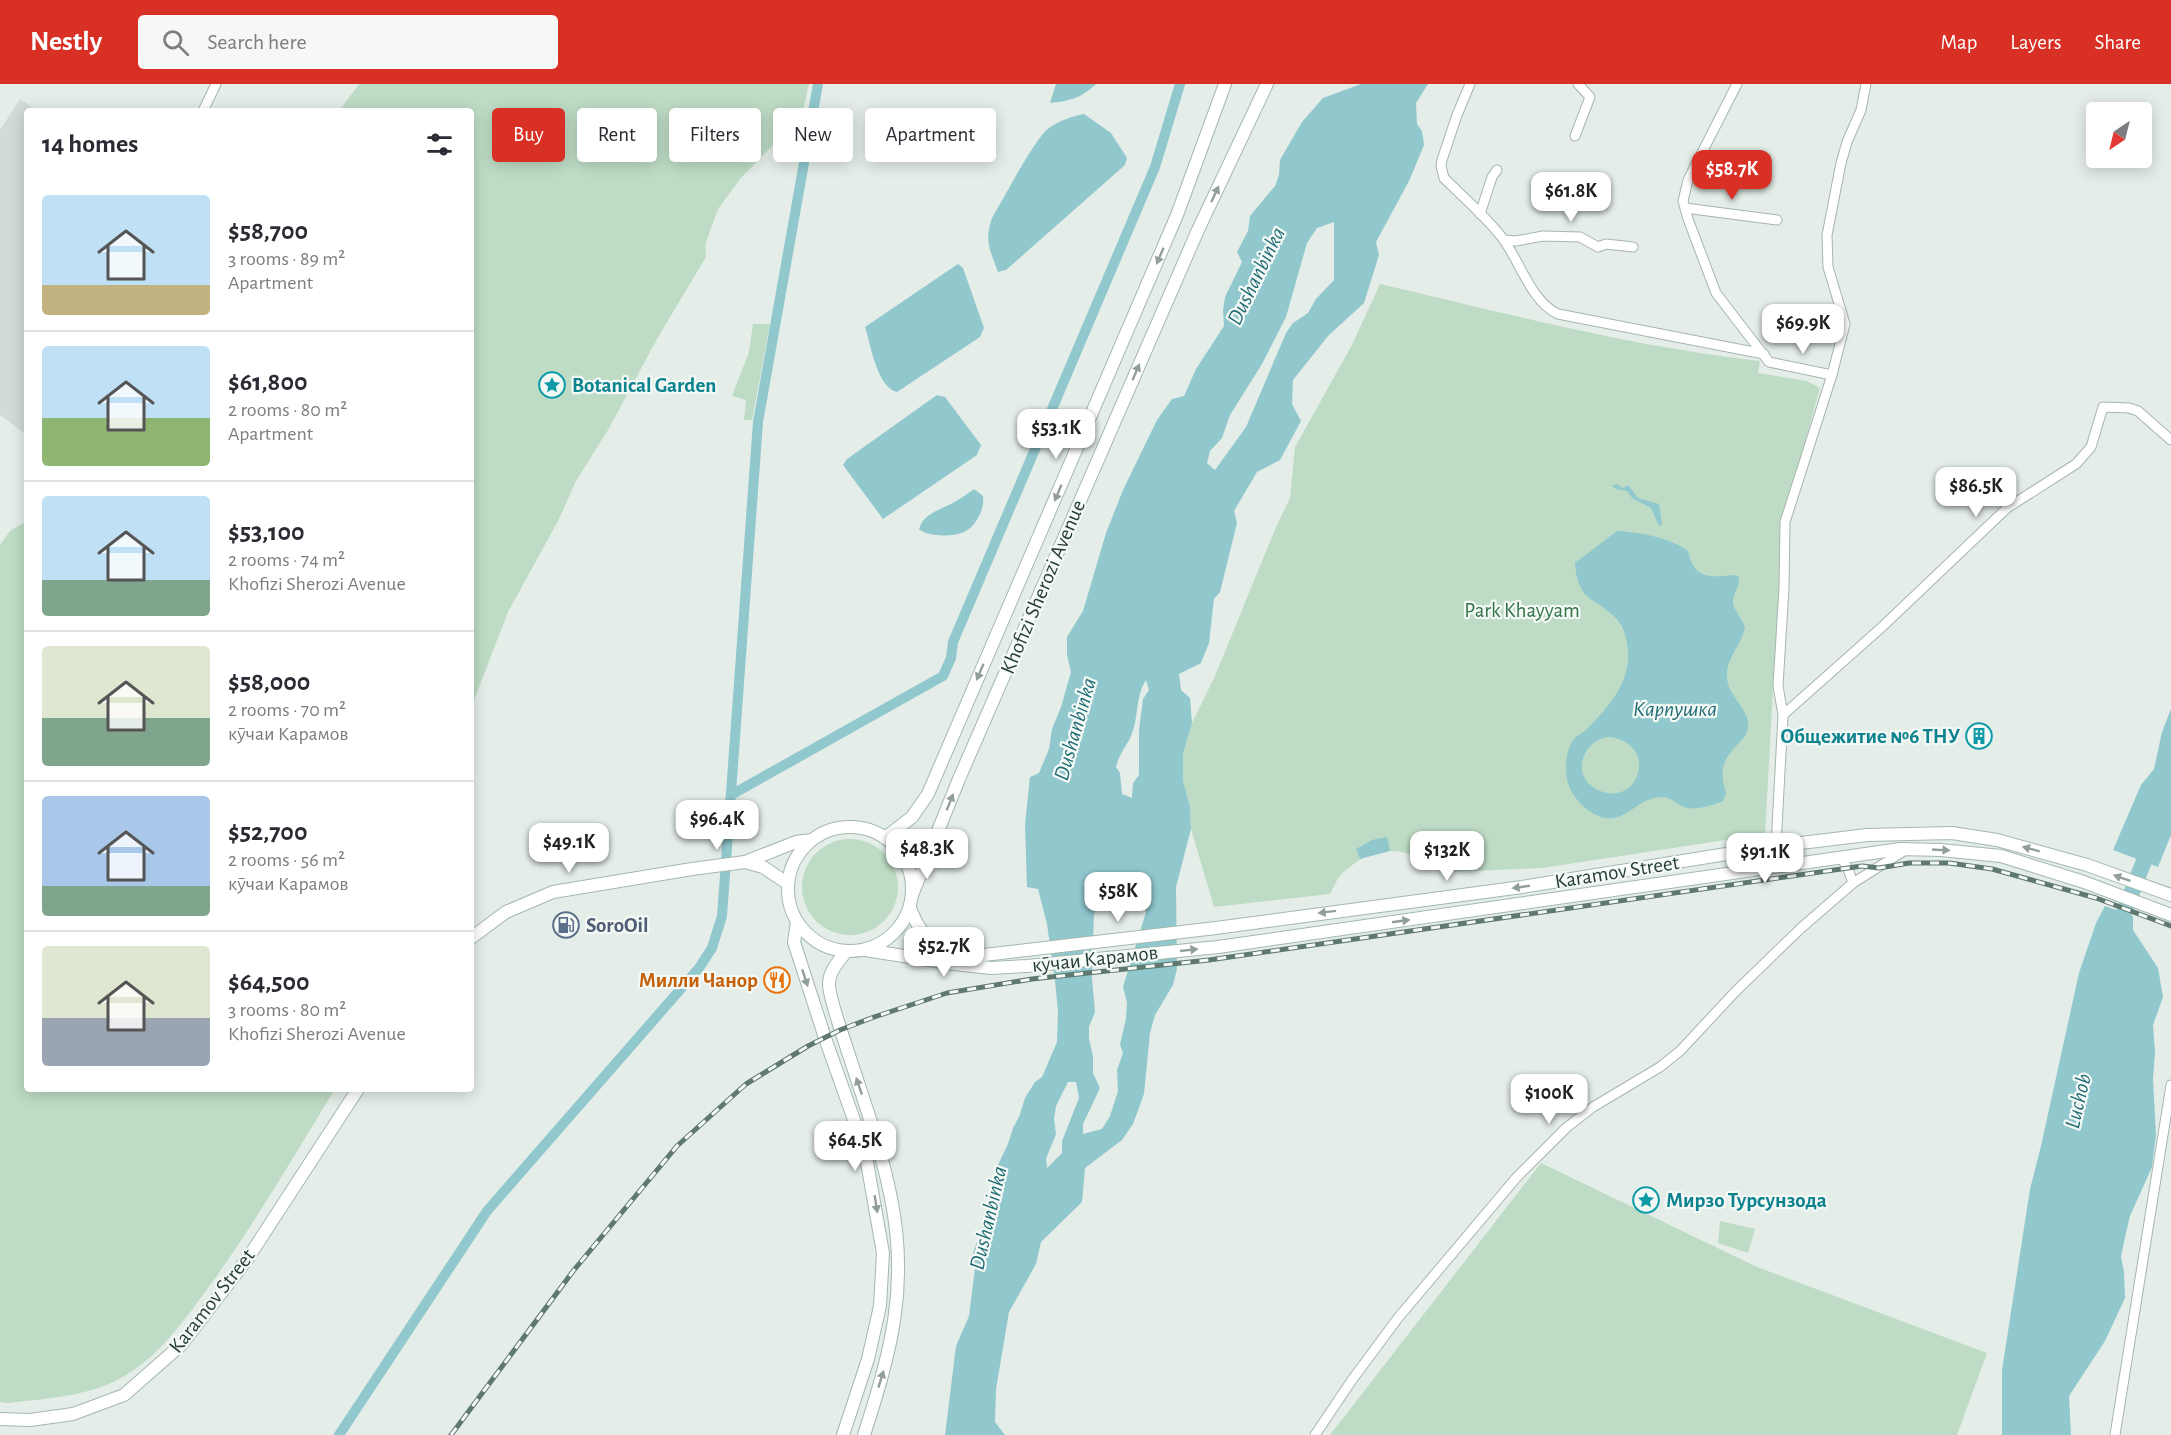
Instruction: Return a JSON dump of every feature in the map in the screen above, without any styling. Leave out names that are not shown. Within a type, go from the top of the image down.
[{"type":"main road","name":"Khofizi Sherozi Avenue","points":[[885,838],[912,817],[928,794],[1177,215],[1225,84]]},
{"type":"main road","name":"Khofizi Sherozi Avenue","points":[[912,895],[959,779],[1198,230],[1267,84]]},
{"type":"main road","points":[[474,936],[506,912],[553,892],[693,868],[745,862],[796,842],[811,840],[833,829],[855,827],[885,838],[898,849],[911,878],[910,908],[900,927],[884,942],[864,950],[846,952],[834,950],[813,940],[797,922],[791,910],[788,884],[795,860],[811,840]]},
{"type":"main road","name":"Karamov Street","points":[[1216,927],[1522,887],[1776,846],[1867,835],[1952,833],[1996,840],[2087,866],[2171,895]]},
{"type":"main road","name":"Karamov Street","points":[[1218,947],[1907,849],[1941,849],[2001,856],[2084,882],[2171,915]]},
{"type":"main road","points":[[745,862],[763,867],[788,884]]},
{"type":"main road","points":[[1682,862],[1684,880]]},
{"type":"main road","name":"кӯчаи Карамов","points":[[910,908],[919,928],[946,951],[984,955],[1216,927]]},
{"type":"main road","points":[[797,922],[794,942],[825,1038],[866,1151],[883,1253],[880,1306],[868,1359],[843,1435]]},
{"type":"main road","name":"кӯчаи Карамов","points":[[864,950],[991,968],[1218,947]]},
{"type":"main road","points":[[846,952],[834,969],[829,983],[891,1198],[900,1256],[897,1306],[888,1357],[864,1435]]},
{"type":"main road","name":"Karamov Street","points":[[0,1419],[30,1420],[73,1414],[124,1395],[181,1345],[248,1258],[356,1092]]},
{"type":"main road","points":[[855,1400],[873,1407]]},
{"type":"street","points":[[204,108],[216,84]]},
{"type":"street","points":[[1470,84],[1453,124],[1441,166],[1444,178],[1504,240],[1533,288],[1550,310],[1558,314],[1764,354]]},
{"type":"street","points":[[1575,136],[1590,97],[1578,84]]},
{"type":"street","points":[[1737,84],[1688,180],[1684,190],[1685,208],[1716,293],[1769,362],[1832,375]]},
{"type":"street","points":[[1776,846],[1783,715],[1778,686],[1784,588],[1785,522],[1832,375],[1845,324],[1828,267],[1827,235],[1841,163],[1847,141],[1861,110],[1866,84]]},
{"type":"street","points":[[1480,214],[1492,177],[1497,170]]},
{"type":"street","points":[[1685,208],[1777,220]]},
{"type":"street","points":[[1504,240],[1516,241],[1542,236],[1580,237],[1598,247],[1606,244],[1633,247]]},
{"type":"street","points":[[1783,715],[1882,627],[2007,508],[2076,464],[2091,447],[2103,407],[2129,408],[2138,411],[2171,440]]},
{"type":"street","points":[[1316,1435],[1352,1380],[1398,1318],[1516,1178],[1566,1128],[1593,1107],[1660,1067],[1680,1052],[1768,960],[1852,883],[1907,849]]},
{"type":"street","points":[[1841,857],[1852,883]]},
{"type":"street","points":[[2115,1435],[2171,1085]]},
{"type":"shaded area","points":[[20,99],[34,108],[24,108],[24,433],[0,415],[0,130]]},
{"type":"green space","name":"Botanical Garden","points":[[359,84],[809,84],[802,108],[773,108],[773,145],[761,157],[761,108],[669,108],[669,162],[756,162],[741,178],[718,209],[705,245],[706,257],[657,339],[608,430],[576,481],[558,521],[508,612],[474,700],[474,108],[341,108]]},
{"type":"green space","name":"Park Khayyam","points":[[1380,284],[1616,338],[1760,361],[1758,373],[1807,381],[1820,388],[1782,518],[1780,536],[1784,561],[1773,690],[1765,834],[1542,868],[1446,872],[1436,865],[1404,853],[1394,851],[1375,853],[1346,870],[1338,878],[1330,894],[1214,907],[1191,829],[1190,807],[1183,780],[1183,754],[1192,723],[1215,676],[1290,498],[1295,447],[1352,345]]},
{"type":"green space","points":[[753,324],[770,324],[752,420],[744,420],[746,400],[732,396],[749,352]]},
{"type":"green space","points":[[24,523],[24,1092],[333,1092],[229,1258],[180,1325],[156,1352],[127,1374],[99,1388],[60,1397],[8,1403],[0,1402],[0,545],[10,531]]},
{"type":"green space","points":[[850,839],[868,843],[884,853],[894,869],[898,887],[894,905],[884,921],[868,931],[850,935],[832,931],[816,921],[806,905],[802,887],[806,869],[816,853],[832,843]]},
{"type":"green space","points":[[1541,1163],[1757,1267],[1987,1353],[1957,1435],[1330,1435]]},
{"type":"green space","points":[[1720,1221],[1755,1229],[1748,1253],[1718,1243]]},
{"type":"water","points":[[1056,84],[1096,84],[1075,98],[1050,103]]},
{"type":"water","name":"Dushanbinka","points":[[1361,84],[1428,84],[1416,103],[1417,124],[1422,131],[1424,145],[1409,181],[1376,242],[1379,255],[1364,303],[1328,336],[1293,380],[1292,404],[1301,421],[1280,460],[1257,472],[1234,511],[1237,523],[1220,592],[1214,599],[1209,643],[1201,663],[1179,674],[1181,690],[1190,698],[1192,723],[1183,754],[1183,780],[1190,807],[1191,829],[1176,887],[1177,969],[1173,985],[1155,1015],[1150,1033],[1144,1094],[1133,1124],[1122,1140],[1085,1168],[1082,1202],[1041,1242],[1036,1264],[1009,1312],[996,1389],[995,1422],[1005,1435],[945,1435],[956,1346],[969,1316],[975,1268],[973,1253],[988,1209],[997,1167],[1025,1098],[1035,1082],[1042,1077],[1057,1042],[1058,1012],[1047,924],[1038,889],[1027,887],[1025,824],[1030,777],[1039,773],[1049,749],[1052,729],[1071,672],[1067,655],[1067,637],[1083,611],[1106,533],[1123,490],[1157,420],[1172,399],[1184,396],[1196,369],[1224,326],[1225,297],[1242,262],[1237,252],[1248,231],[1250,216],[1275,186],[1279,175],[1280,160],[1302,122],[1323,98]],"holes":[[[1334,222],[1334,280],[1316,299],[1308,313],[1293,323],[1286,333],[1246,427],[1215,470],[1207,463],[1210,451],[1222,438],[1230,415],[1262,364],[1286,317],[1307,243],[1317,228]],[[1146,680],[1149,690],[1143,699],[1139,730],[1139,775],[1133,783],[1132,798],[1122,794],[1120,773],[1116,767],[1133,729]],[[1134,875],[1143,884],[1146,912],[1123,987],[1127,1003],[1120,1045],[1123,1053],[1117,1070],[1118,1091],[1110,1116],[1102,1129],[1083,1134],[1083,1124],[1100,1088],[1093,1073],[1093,1056],[1089,1039],[1089,1027],[1095,1012],[1092,978],[1094,914],[1117,879]],[[1068,1082],[1076,1082],[1079,1098],[1062,1141],[1062,1153],[1047,1168],[1046,1159],[1056,1134],[1054,1119],[1056,1106]]]},
{"type":"water","points":[[1084,114],[1111,133],[1127,158],[1125,165],[1006,270],[998,272],[988,239],[992,218],[1043,134],[1061,121]]},
{"type":"water","points":[[958,264],[963,268],[984,328],[980,337],[897,392],[890,389],[876,365],[865,327]]},
{"type":"water","points":[[937,395],[945,397],[981,445],[977,455],[883,519],[843,465],[847,459]]},
{"type":"water","points":[[1617,484],[1623,488],[1628,485],[1638,498],[1659,504],[1662,525],[1659,526],[1651,508],[1632,498],[1627,491],[1612,486]]},
{"type":"water","points":[[974,489],[983,496],[983,506],[976,522],[968,530],[959,534],[941,535],[928,534],[919,529],[929,516]]},
{"type":"water","name":"Карпушка","points":[[1617,531],[1670,541],[1688,551],[1694,567],[1704,574],[1739,577],[1733,603],[1745,627],[1731,658],[1727,678],[1731,691],[1746,715],[1748,728],[1745,737],[1726,760],[1723,778],[1726,793],[1723,801],[1705,807],[1691,808],[1684,807],[1666,797],[1652,798],[1618,817],[1608,818],[1597,815],[1584,807],[1574,795],[1566,776],[1567,755],[1570,747],[1573,740],[1595,721],[1610,703],[1621,684],[1628,663],[1623,628],[1611,614],[1587,596],[1577,578],[1575,563]],"holes":[[[1608,737],[1622,740],[1632,748],[1639,759],[1639,765],[1632,785],[1622,792],[1611,793],[1600,791],[1590,785],[1584,776],[1582,765],[1586,752],[1593,743]]]},
{"type":"water","points":[[2171,709],[2171,835],[2158,867],[2113,850],[2141,785],[2154,769],[2162,732]]},
{"type":"water","points":[[1418,835],[1449,845],[1438,857],[1424,851],[1414,850]]},
{"type":"water","points":[[1387,837],[1390,851],[1360,859],[1356,849],[1372,840]]},
{"type":"water","points":[[2105,906],[2133,916],[2133,930],[2158,968],[2163,997],[2153,1025],[2156,1135],[2152,1167],[2130,1216],[2125,1237],[2121,1257],[2125,1298],[2105,1341],[2069,1396],[2071,1435],[2002,1435],[2002,1370],[2030,1189],[2079,973],[2096,923]]},
{"type":"waterway","points":[[339,1435],[487,1211],[699,968],[712,948],[722,916],[758,422],[818,84]]},
{"type":"waterway","points":[[731,795],[943,676],[951,658],[953,642],[1155,167],[1180,84]]},
{"type":"waterway","name":"Luchob","points":[[2116,933],[2151,843]]},
{"type":"railway","points":[[451,1435],[574,1270],[677,1146],[746,1084],[808,1046],[840,1030],[947,993],[1032,979],[1209,960],[1862,866],[1879,868],[1909,863],[1949,863],[1992,869],[2096,898],[2171,926]]},
{"type":"place","name":"Botanical Garden","points":[[552,385]]},
{"type":"place","name":"Общежитие №6 ТНУ","points":[[1979,736]]},
{"type":"place","name":"SoroOil","points":[[566,925]]},
{"type":"place","name":"Милли Чанор","points":[[777,980]]},
{"type":"place","name":"Мирзо Турсунзода","points":[[1646,1200]]}]
